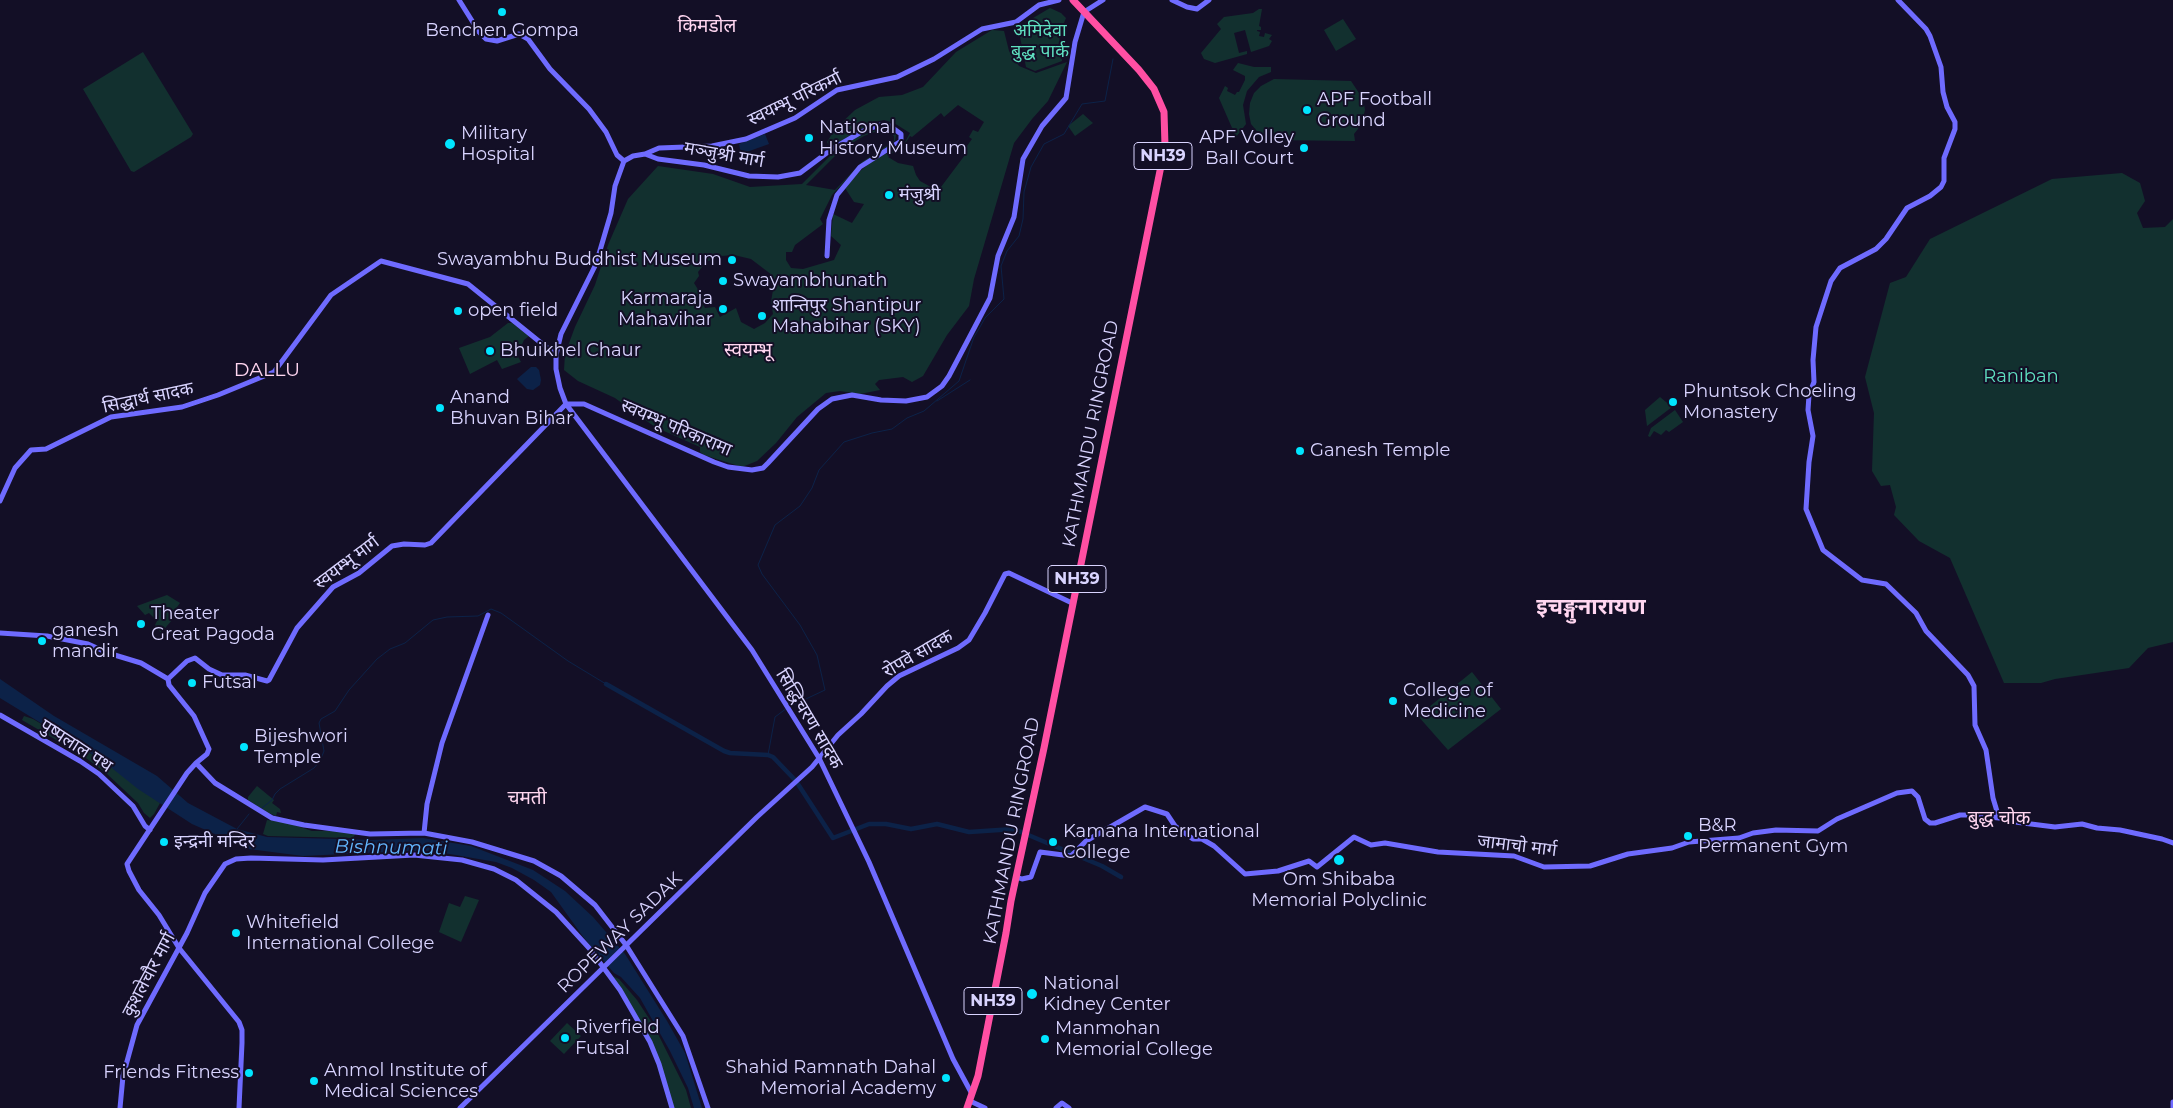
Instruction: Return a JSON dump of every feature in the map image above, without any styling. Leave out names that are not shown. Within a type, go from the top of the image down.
[{"type":"highway","name":"KATHMANDU RINGROAD","points":[[970,1101],[978,1076],[1016,876],[1044,748],[1166,137],[1163,108],[1154,89],[1139,70],[1073,0]]},
{"type":"main road","points":[[459,0],[479,32],[486,38],[497,41],[519,34],[528,38],[550,69],[597,119],[617,155],[624,161],[615,186],[611,213],[596,264],[560,334],[556,355],[557,375],[566,404]]},
{"type":"main road","name":"स्वयम्भू परिकर्मा","points":[[624,161],[659,148],[712,146],[746,139],[795,118],[837,90],[897,77],[934,59],[982,29],[1016,22],[1038,5],[1059,0]]},
{"type":"main road","points":[[1084,12],[1103,0]]},
{"type":"main road","points":[[1172,0],[1187,7],[1197,9],[1208,0]]},
{"type":"main road","points":[[1898,0],[1926,29],[1930,36],[1941,67],[1943,92],[1947,107],[1955,122],[1955,129],[1944,158],[1944,181],[1941,187],[1930,196],[1907,208],[1886,239],[1876,249],[1840,268],[1831,281],[1816,327],[1813,360],[1814,382],[1809,395],[1808,410],[1813,436],[1808,462],[1806,509],[1823,550],[1862,580],[1886,584],[1916,613],[1926,631],[1968,675],[1974,686],[1975,725],[1986,750],[1992,798],[1999,818]]},
{"type":"main road","name":"स्वयम्भू परिकारामा","points":[[566,404],[584,404],[714,462],[728,467],[752,470],[763,468],[818,409],[832,399],[852,395],[893,401],[927,397],[942,386],[990,298],[998,256],[1014,217],[1023,159],[1042,126],[1066,98],[1075,42],[1084,12]]},
{"type":"main road","name":"मञ्जुश्री मार्ग","points":[[643,153],[658,159],[704,164],[750,176],[778,177],[800,173],[832,149],[863,131],[880,125],[890,126],[901,134],[901,141],[860,167],[837,194],[829,220],[827,256]]},
{"type":"main road","name":"सिद्धार्थ सादक","points":[[0,501],[15,468],[31,450],[46,449],[111,417],[182,407],[218,395],[274,372],[331,295],[381,261],[468,284],[556,355]]},
{"type":"main road","name":"सिद्धिचरण सादक","points":[[566,404],[752,650],[819,758],[869,862],[970,1101]]},
{"type":"main road","name":"स्वयम्भू मार्ग","points":[[168,679],[187,661],[195,658],[209,669],[222,675],[245,675],[269,680],[297,628],[333,587],[359,573],[392,546],[404,544],[425,545],[431,543],[566,404]]},
{"type":"main road","name":"रोपवे सादक","points":[[819,758],[838,735],[899,676],[958,648],[969,640],[985,613],[1001,579],[1007,573],[1072,603]]},
{"type":"main road","points":[[424,833],[427,804],[442,743],[488,615]]},
{"type":"main road","points":[[0,633],[47,636],[88,644],[108,653],[141,663],[168,679],[169,685],[194,716],[210,749],[187,773],[150,830],[129,858],[127,864],[139,890],[179,948],[235,1015],[241,1026],[239,1108]]},
{"type":"main road","name":"पुष्पलाल पथ","points":[[0,715],[99,774],[133,806],[145,826],[150,830]]},
{"type":"main road","name":"ROPEWAY SADAK","points":[[460,1108],[819,758]]},
{"type":"main road","points":[[196,763],[215,783],[272,818],[304,825],[370,834],[424,833],[472,842],[534,861],[550,870],[595,905],[625,946],[683,1036],[708,1108]]},
{"type":"main road","name":"जामाचो मार्ग","points":[[1016,876],[1022,879],[1032,877],[1040,852],[1071,856],[1086,841],[1145,807],[1167,814],[1175,826],[1193,839],[1202,839],[1214,846],[1245,874],[1289,869],[1309,861],[1317,867],[1354,837],[1371,845],[1386,844],[1438,852],[1514,856],[1544,867],[1590,866],[1628,854],[1672,848],[1689,842],[1740,838],[1753,833],[1776,830],[1818,831],[1851,813],[1900,792],[1912,791],[1918,797],[1925,819],[1930,823],[1960,815],[1999,818],[2056,827],[2082,824],[2096,828],[2120,830],[2173,843]]},
{"type":"main road","name":"कुशलेचौर मार्ग","points":[[120,1108],[123,1076],[137,1025],[179,948],[205,892],[225,864],[236,859],[323,860],[414,855],[477,863],[516,880],[556,912],[605,966]]},
{"type":"main road","points":[[605,966],[650,1042],[659,1064],[672,1108]]},
{"type":"main road","points":[[970,1101],[985,1108]]},
{"type":"main road","points":[[2173,1102],[2173,1108]]},
{"type":"main road","points":[[1056,1108],[1062,1103],[1069,1108]]},
{"type":"green space","name":"अमिदेवा बुद्ध पार्क","points":[[1050,8],[1061,13],[1066,18],[1059,35],[1062,61],[1035,71],[1026,67],[1018,27]]},
{"type":"green space","points":[[1262,9],[1259,26],[1261,30],[1257,31],[1260,32],[1259,36],[1264,37],[1265,33],[1272,35],[1269,39],[1272,41],[1269,46],[1251,52],[1245,30],[1234,33],[1239,53],[1247,51],[1247,54],[1215,63],[1204,59],[1201,53],[1221,29],[1217,24],[1224,17],[1253,13]]},
{"type":"green space","points":[[1343,19],[1356,39],[1336,51],[1324,30]]},
{"type":"green space","points":[[992,30],[1004,31],[1009,51],[1019,66],[1036,73],[1067,62],[1048,101],[1014,143],[974,279],[969,306],[947,335],[923,376],[912,382],[903,377],[879,380],[875,384],[880,390],[860,394],[840,391],[826,393],[797,417],[776,443],[757,461],[742,467],[704,455],[700,452],[700,447],[655,427],[615,398],[578,381],[564,370],[565,354],[575,327],[595,285],[608,245],[628,199],[658,166],[713,174],[750,187],[802,184],[831,155],[857,137],[884,127],[888,128],[896,135],[895,141],[857,168],[832,195],[820,219],[823,224],[795,245],[792,252],[786,252],[786,260],[791,268],[803,269],[834,260],[841,245],[831,236],[833,214],[852,223],[864,204],[854,202],[845,188],[871,162],[904,144],[910,133],[894,123],[884,120],[874,122],[833,146],[829,146],[827,142],[835,129],[855,110],[879,97],[902,95],[923,87],[956,52]],"holes":[[[958,105],[984,122],[978,132],[973,130],[969,137],[972,139],[962,153],[965,155],[938,191],[920,181],[913,166],[898,163],[888,157],[908,145],[906,142],[910,136],[912,137],[941,113],[944,117]],[[885,128],[894,136],[894,141],[862,162],[835,190],[806,185],[842,149],[864,136]],[[734,255],[751,259],[772,275],[774,284],[771,302],[773,314],[765,323],[754,329],[741,322],[736,308],[720,317],[715,307],[705,308],[702,303],[708,299],[704,295],[702,296],[694,283],[699,276],[698,272],[706,262],[721,256]]]},
{"type":"green space","points":[[143,52],[193,134],[134,172],[131,171],[83,89]]},
{"type":"green space","points":[[1238,63],[1254,67],[1271,67],[1271,72],[1259,77],[1247,91],[1243,105],[1246,124],[1236,137],[1219,98],[1225,86],[1228,88],[1227,91],[1235,95],[1239,92],[1245,76],[1233,70]]},
{"type":"green space","points":[[1274,79],[1351,81],[1363,99],[1365,110],[1361,125],[1354,134],[1355,141],[1272,140],[1261,136],[1251,124],[1249,114],[1250,103],[1254,93],[1261,86]]},
{"type":"green space","points":[[1083,114],[1093,123],[1075,136],[1068,126]]},
{"type":"green space","name":"Raniban","points":[[2122,173],[2140,183],[2145,201],[2137,213],[2143,228],[2165,227],[2173,219],[2173,642],[2148,648],[2129,668],[2055,679],[2041,683],[2004,683],[1950,558],[1919,541],[1894,515],[1896,507],[1890,485],[1881,486],[1872,471],[1874,413],[1865,377],[1890,283],[1906,277],[1930,239],[2052,179]]},
{"type":"green space","name":"Bhuikhel Chaur","points":[[508,323],[512,323],[529,336],[524,340],[517,355],[521,362],[502,369],[497,360],[470,374],[459,348],[490,337]]},
{"type":"green space","points":[[1660,397],[1672,407],[1647,426],[1645,410]]},
{"type":"green space","points":[[1675,410],[1683,422],[1669,432],[1666,430],[1661,435],[1654,431],[1650,437],[1648,436],[1651,428]]},
{"type":"green space","points":[[167,595],[180,603],[174,611],[177,614],[161,633],[155,625],[157,621],[149,613],[145,615],[137,606]]},
{"type":"green space","points":[[1472,672],[1501,709],[1448,750],[1418,716]]},
{"type":"green space","points":[[24,716],[33,719],[103,761],[160,803],[154,814],[150,818],[144,813],[138,803],[106,773],[82,755],[22,720]]},
{"type":"green space","points":[[257,786],[274,800],[272,803],[280,809],[281,813],[277,812],[276,816],[248,800],[248,797]]},
{"type":"green space","points":[[267,820],[288,823],[312,831],[357,831],[353,838],[268,836],[263,834]]},
{"type":"green space","points":[[465,896],[479,900],[461,942],[439,932],[449,903],[460,907]]},
{"type":"green space","points":[[612,976],[619,979],[637,1000],[654,1026],[686,1090],[691,1108],[673,1108],[659,1060]]},
{"type":"green space","name":"Riverfield Futsal","points":[[567,1023],[581,1036],[564,1054],[550,1041]]},
{"type":"water","points":[[765,134],[769,144],[741,154],[739,144]]},
{"type":"water","points":[[531,367],[536,367],[539,370],[541,380],[540,385],[533,390],[527,389],[517,379]]},
{"type":"water","name":"Bishnumati","points":[[0,679],[54,716],[157,776],[188,803],[237,829],[267,837],[372,840],[423,838],[471,846],[533,870],[565,891],[593,917],[625,954],[685,1053],[702,1108],[694,1108],[688,1088],[670,1051],[640,998],[621,977],[614,973],[584,938],[551,892],[534,880],[496,862],[438,852],[407,851],[303,856],[249,849],[192,824],[138,789],[103,761],[0,698]]},
{"type":"waterway","points":[[791,706],[825,690],[817,655],[800,625],[762,574],[758,565],[775,525],[800,506],[812,488],[819,470],[844,442],[892,429],[907,418],[924,411],[959,381],[974,337],[985,318],[1004,299],[1001,266],[1007,251],[1019,236],[1023,219],[1024,192],[1031,167],[1044,144],[1064,134],[1082,104],[1105,101],[1113,59]]},
{"type":"waterway","points":[[937,401],[970,380]]},
{"type":"waterway","points":[[262,808],[272,800],[280,789],[314,768],[320,761],[324,751],[319,723],[321,719],[335,711],[349,690],[377,659],[390,649],[405,643],[433,620],[447,617],[478,616],[491,609],[501,613],[568,661],[606,684]]},
{"type":"waterway","points":[[606,684],[724,751],[773,757],[796,781],[833,838],[869,824],[886,824],[911,829],[937,824],[969,832],[1014,829],[1102,866],[1121,877]]},
{"type":"waterway","points":[[768,755],[775,717],[787,708]]},
{"type":"waterway","points":[[237,829],[249,814]]},
{"type":"place","name":"Benchen Gompa","points":[[502,12]]},
{"type":"place","name":"APF Football Ground","points":[[1307,110]]},
{"type":"place","name":"National History Museum","points":[[809,138]]},
{"type":"place","name":"Military Hospital","points":[[450,144]]},
{"type":"place","name":"APF Volley Ball Court","points":[[1304,148]]},
{"type":"place","name":"मंजुश्री","points":[[889,195]]},
{"type":"place","name":"Swayambhu Buddhist Museum","points":[[732,260]]},
{"type":"place","name":"Swayambhunath","points":[[723,281]]},
{"type":"place","name":"Karmaraja Mahavihar","points":[[723,309]]},
{"type":"place","name":"open field","points":[[458,311]]},
{"type":"place","name":"शान्तिपुर Shantipur Mahabihar (SKY)","points":[[762,316]]},
{"type":"place","name":"Bhuikhel Chaur","points":[[490,351]]},
{"type":"place","name":"Phuntsok Choeling Monastery","points":[[1673,402]]},
{"type":"place","name":"Anand Bhuvan Bihar","points":[[440,408]]},
{"type":"place","name":"Ganesh Temple","points":[[1300,451]]},
{"type":"place","name":"Theater Great Pagoda","points":[[141,624]]},
{"type":"place","name":"ganesh mandir","points":[[42,641]]},
{"type":"place","name":"Futsal","points":[[192,683]]},
{"type":"place","name":"College of Medicine","points":[[1393,701]]},
{"type":"place","name":"Bijeshwori Temple","points":[[244,747]]},
{"type":"place","name":"B&R Permanent Gym","points":[[1688,836]]},
{"type":"place","name":"इन्द्रनी मन्दिर","points":[[164,842]]},
{"type":"place","name":"Kamana International College","points":[[1053,842]]},
{"type":"place","name":"Om Shibaba Memorial Polyclinic","points":[[1339,860]]},
{"type":"place","name":"Whitefield International College","points":[[236,933]]},
{"type":"place","name":"National Kidney Center","points":[[1032,994]]},
{"type":"place","name":"Riverfield Futsal","points":[[565,1038]]},
{"type":"place","name":"Manmohan Memorial College","points":[[1045,1039]]},
{"type":"place","name":"Friends Fitness","points":[[249,1073]]},
{"type":"place","name":"Shahid Ramnath Dahal Memorial Academy","points":[[946,1078]]},
{"type":"place","name":"Anmol Institute of Medical Sciences","points":[[314,1081]]},
{"type":"district","name":"किमडोल","points":[[707,26]]},
{"type":"district","name":"स्वयम्भू","points":[[748,350]]},
{"type":"district","name":"DALLU","points":[[267,370]]},
{"type":"district","name":"इचङ्गुनारायण","points":[[1591,608]]},
{"type":"district","name":"चमती","points":[[527,798]]},
{"type":"district","name":"बुद्ध चोक","points":[[1999,818]]}]
